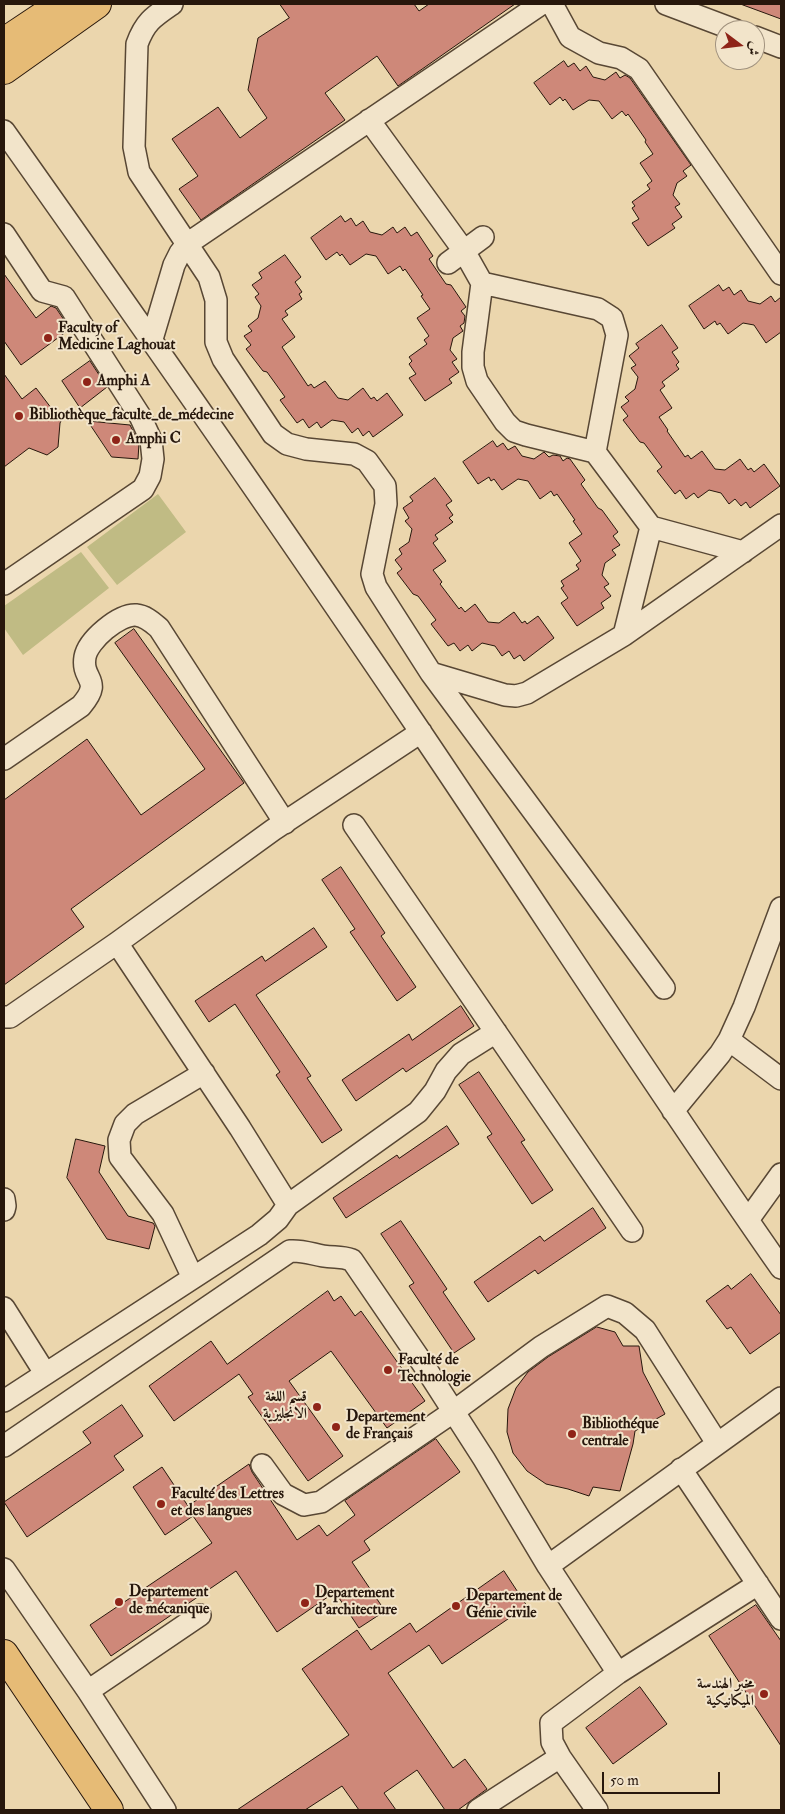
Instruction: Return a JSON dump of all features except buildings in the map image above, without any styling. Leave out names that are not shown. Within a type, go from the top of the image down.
[{"type":"main road","points":[[4,42],[61,4]]},
{"type":"main road","points":[[4,70],[97,4]]},
{"type":"main road","points":[[4,1654],[109,1810]]},
{"type":"main road","points":[[4,1687],[88,1810]]},
{"type":"street","points":[[172,4],[154,17],[143,29],[137,44],[134,147],[139,172],[209,277],[216,300],[216,342],[223,359],[273,434],[287,444],[306,449],[354,454],[367,461],[385,486],[386,504],[372,574],[376,587],[431,673],[664,988]]},
{"type":"street","points":[[152,339],[174,265],[187,244],[541,4]]},
{"type":"street","points":[[552,4],[570,37],[599,53],[621,58],[639,69],[781,274]]},
{"type":"street","points":[[666,4],[715,22]]},
{"type":"street","points":[[765,41],[781,47]]},
{"type":"street","points":[[369,120],[456,257],[482,283],[598,309],[612,318],[617,335],[595,452]]},
{"type":"street","points":[[4,131],[152,339],[421,732],[781,1268]]},
{"type":"street","points":[[4,234],[42,291],[64,296],[140,416],[151,440],[153,459],[150,476],[143,488],[4,584]]},
{"type":"street","points":[[456,257],[483,237]]},
{"type":"street","points":[[482,283],[473,368],[477,381],[505,422],[514,431],[526,436],[595,452],[651,527],[743,552]]},
{"type":"street","points":[[431,673],[505,695],[516,696],[527,693],[624,635],[781,524]]},
{"type":"street","points":[[624,635],[651,527]]},
{"type":"street","points":[[4,759],[80,706],[90,695],[92,685],[86,672],[84,657],[90,643],[121,618],[136,615],[149,619],[159,628],[285,822]]},
{"type":"street","points":[[4,1016],[10,1017],[117,943],[285,822],[421,732]]},
{"type":"street","points":[[354,825],[632,1231]]},
{"type":"street","points":[[674,1111],[729,1040],[744,1007],[781,908]]},
{"type":"street","points":[[117,943],[240,1128],[288,1206]]},
{"type":"street","points":[[4,1400],[259,1235],[278,1219],[288,1206],[418,1112],[435,1091],[446,1071],[461,1054],[496,1032]]},
{"type":"street","points":[[729,1040],[781,1079]]},
{"type":"street","points":[[193,1278],[163,1214],[120,1157],[120,1140],[125,1124],[135,1114],[204,1073]]},
{"type":"street","points":[[748,1220],[781,1174]]},
{"type":"street","points":[[4,1199],[4,1210]]},
{"type":"street","points":[[4,1446],[290,1251],[300,1250],[330,1257],[341,1256],[352,1260],[423,1364],[484,1459],[548,1566],[618,1673]]},
{"type":"street","points":[[262,1465],[283,1494],[304,1505],[321,1502],[453,1412],[541,1347],[607,1306],[625,1313],[645,1330],[717,1443]]},
{"type":"street","points":[[4,1308],[45,1373]]},
{"type":"street","points":[[548,1566],[781,1398]]},
{"type":"street","points":[[681,1469],[781,1619]]},
{"type":"street","points":[[4,1569],[88,1691],[165,1810]]},
{"type":"street","points":[[597,1810],[560,1758],[552,1742],[551,1723],[618,1673],[758,1584]]},
{"type":"street","points":[[88,1691],[200,1615]]},
{"type":"street","points":[[478,1810],[560,1758]]},
{"type":"shaded area","points":[[158,494],[186,532],[117,585],[87,547]]},
{"type":"shaded area","points":[[81,552],[109,588],[23,655],[4,628],[4,606]]},
{"type":"place","name":"Faculty of Medicine Laghouat","points":[[48,338]]},
{"type":"place","name":"Amphi A","points":[[87,382]]},
{"type":"place","name":"Bibliothèque_faculte_de_médecine","points":[[19,416]]},
{"type":"place","name":"Amphi C","points":[[116,440]]},
{"type":"place","name":"Faculté de Technologie","points":[[388,1370]]},
{"type":"place","name":"قسم اللغة الانجليزية","points":[[317,1407]]},
{"type":"place","name":"Departement de Français","points":[[336,1427]]},
{"type":"place","name":"Bibliothéque centrale","points":[[572,1434]]},
{"type":"place","name":"Faculté des Lettres et des langues","points":[[161,1504]]},
{"type":"place","name":"Departement de mécanique","points":[[119,1602]]},
{"type":"place","name":"Departement d'architecture","points":[[305,1603]]},
{"type":"place","name":"Departement de Génie civile","points":[[456,1606]]},
{"type":"place","name":"مخبر الهندسة الميكانيكية","points":[[764,1694]]}]
